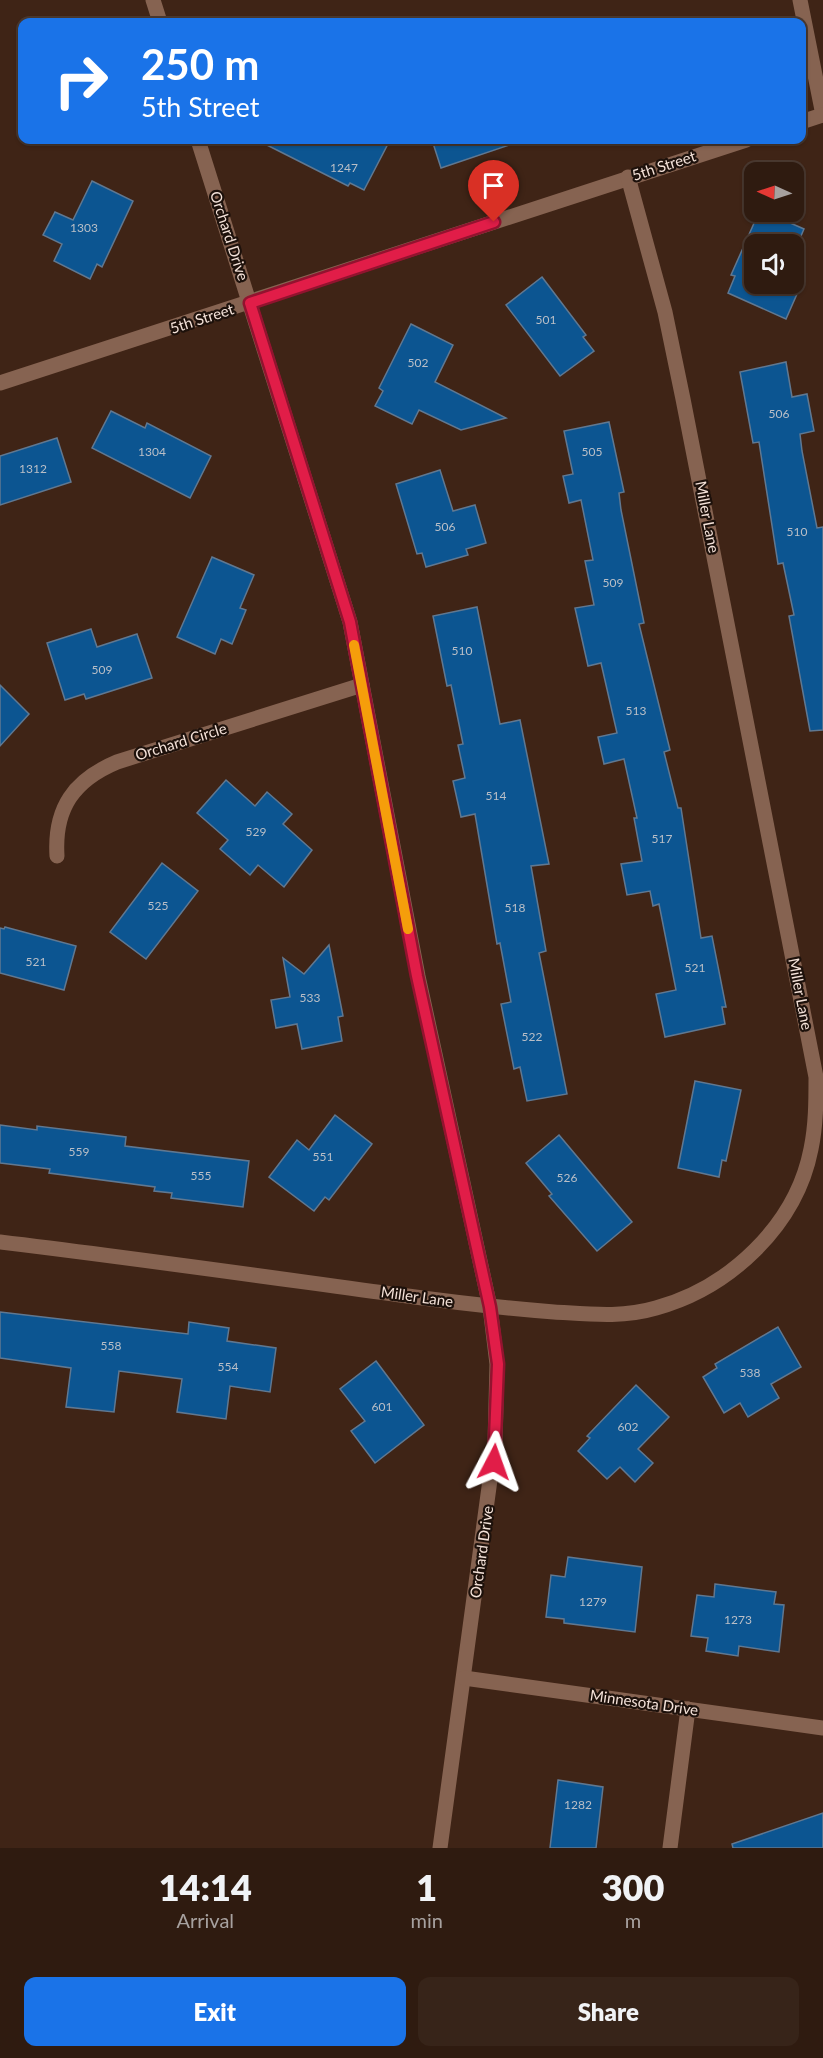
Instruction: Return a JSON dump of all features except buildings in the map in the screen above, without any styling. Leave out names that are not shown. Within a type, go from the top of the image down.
[{"type":"street","points":[[153,0],[159,18]]},
{"type":"street","points":[[800,0],[804,18]]},
{"type":"street","points":[[806,30],[823,115],[806,120]]},
{"type":"street","name":"Orchard Drive","points":[[199,144],[350,622],[417,976],[490,1307],[498,1364],[495,1443],[440,1848]]},
{"type":"street","name":"5th Street","points":[[0,383],[733,144]]},
{"type":"street","name":"Miller Lane","points":[[0,1242],[490,1307],[612,1316],[663,1306],[690,1296],[722,1278],[752,1254],[781,1220],[798,1187],[811,1152],[816,1114],[816,1077],[665,312],[628,177]]},
{"type":"street","name":"Orchard Circle","points":[[57,856],[56,838],[61,814],[73,791],[94,772],[117,762],[362,685]]},
{"type":"street","name":"Minnesota Drive","points":[[464,1678],[823,1728]]},
{"type":"street","points":[[670,1848],[688,1709]]},
{"type":"slow traffic","points":[[354,645],[408,929]]},
{"type":"route","points":[[494,222],[250,303],[350,622],[417,976],[490,1307],[498,1364],[494,1462]]}]
